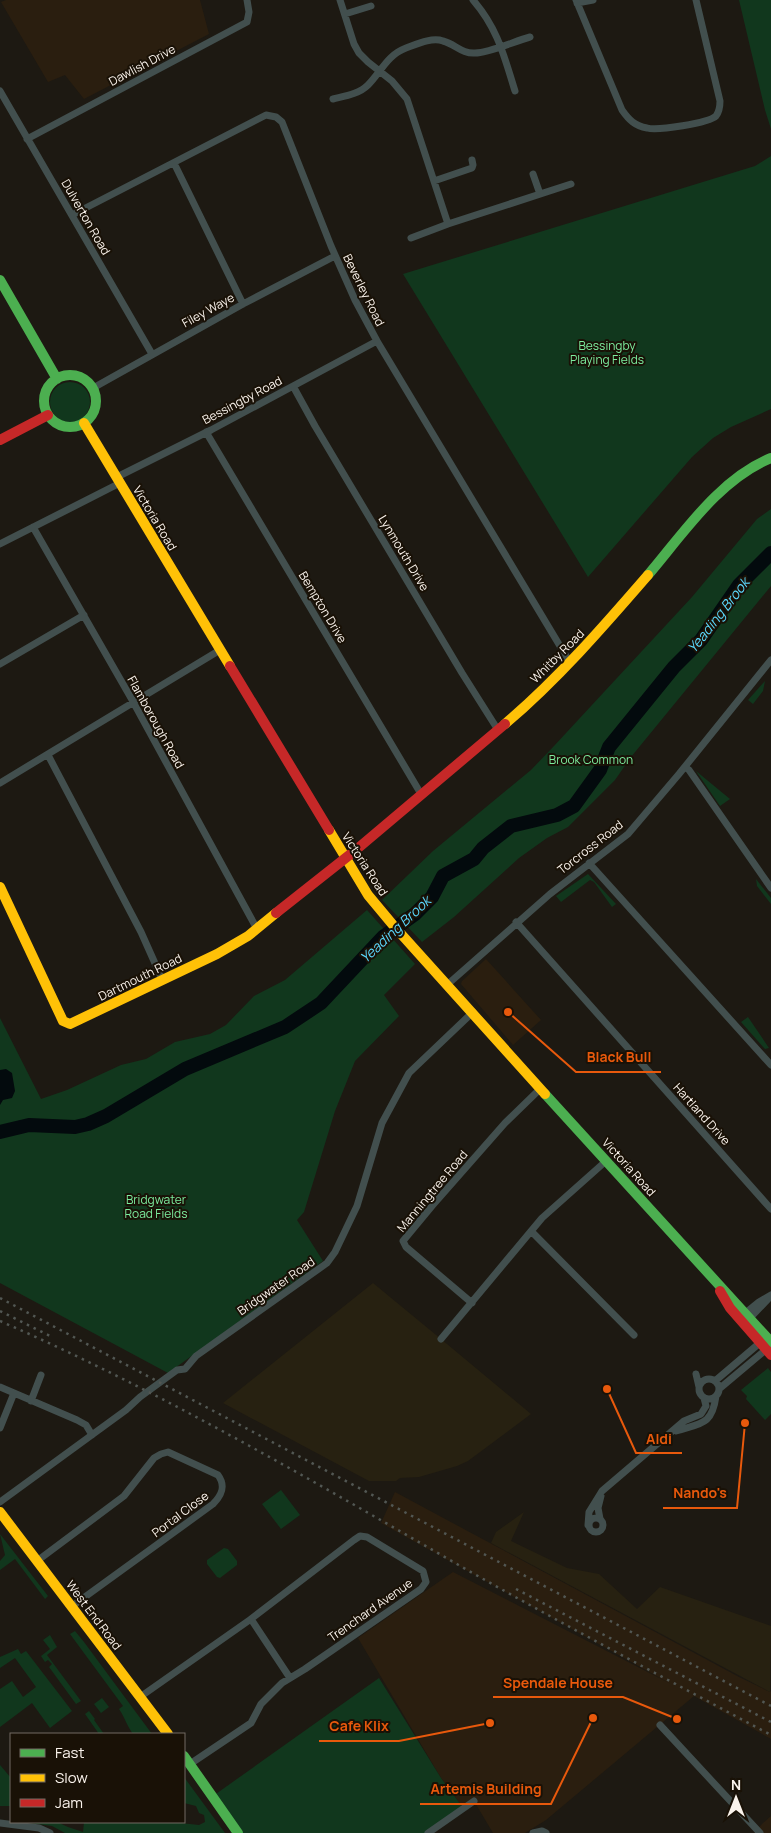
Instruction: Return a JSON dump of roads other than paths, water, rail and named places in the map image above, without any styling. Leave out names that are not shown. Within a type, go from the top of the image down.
[{"type":"street","name":"Dawlish Drive","points":[[27,139],[247,22],[250,12],[246,0]]},
{"type":"street","points":[[340,0],[354,44],[359,53],[392,81],[407,99],[448,224]]},
{"type":"street","points":[[474,0],[487,16],[501,46],[515,92]]},
{"type":"street","points":[[593,0],[576,2],[622,110],[633,123],[650,129],[706,121],[716,116],[719,111],[720,101],[696,0]]},
{"type":"street","points":[[345,14],[371,6]]},
{"type":"street","points":[[333,99],[355,93],[367,86],[378,71],[398,51],[434,40],[443,41],[464,52],[476,53],[530,36]]},
{"type":"street","name":"Dulverton Road","points":[[0,91],[152,354]]},
{"type":"street","name":"Beverley Road","points":[[72,215],[266,116],[276,117],[282,122],[335,256],[355,300],[377,341],[569,661]]},
{"type":"street","points":[[434,181],[472,168],[472,160]]},
{"type":"street","points":[[174,163],[243,304]]},
{"type":"street","points":[[533,174],[540,194]]},
{"type":"street","points":[[411,238],[571,184]]},
{"type":"street","name":"Filey Waye","points":[[93,388],[243,304],[335,256]]},
{"type":"street","points":[[0,280],[57,379]]},
{"type":"street","name":"Bessingby Road","points":[[0,544],[33,528],[206,432],[377,341]]},
{"type":"street","points":[[64,376],[81,377],[93,388],[96,396],[94,412],[84,424],[69,427],[62,426],[48,415],[44,401],[46,392],[57,379],[64,376]]},
{"type":"street","name":"Lynmouth Drive","points":[[293,386],[447,648],[498,730]]},
{"type":"street","points":[[0,440],[48,415]]},
{"type":"street","name":"Victoria Road","points":[[84,424],[368,895],[718,1286],[727,1304],[744,1319],[767,1345]]},
{"type":"street","name":"Bempton Drive","points":[[206,432],[421,794]]},
{"type":"street","name":"Whitby Road","points":[[345,858],[525,707],[607,623],[709,503],[742,474],[771,458]]},
{"type":"street","name":"Flamborough Road","points":[[33,528],[84,615],[257,930]]},
{"type":"street","points":[[0,664],[84,615]]},
{"type":"street","points":[[0,782],[48,755],[220,650]]},
{"type":"street","name":"Torcross Road","points":[[448,984],[480,959],[516,922],[628,834],[770,664]]},
{"type":"street","points":[[48,755],[136,924],[162,979]]},
{"type":"street","points":[[684,767],[689,770],[771,888]]},
{"type":"street","name":"Dartmouth Road","points":[[0,887],[62,1020],[70,1024],[76,1023],[216,954],[257,930],[345,858]]},
{"type":"street","points":[[589,863],[769,1059]]},
{"type":"street","name":"Hartland Drive","points":[[516,922],[771,1209]]},
{"type":"street","name":"Bridgwater Road","points":[[0,1502],[120,1414],[140,1396],[177,1370],[185,1369],[188,1363],[327,1263],[335,1252],[357,1206],[382,1123],[409,1073],[473,1012]]},
{"type":"street","name":"Manningtree Road","points":[[472,1303],[406,1247],[404,1240],[505,1123],[540,1089]]},
{"type":"street","points":[[441,1339],[542,1218],[606,1161]]},
{"type":"street","points":[[532,1232],[634,1335]]},
{"type":"street","points":[[744,1319],[770,1296]]},
{"type":"street","points":[[602,1491],[598,1508],[603,1524],[601,1531],[591,1532],[588,1525],[589,1512],[602,1491],[684,1421],[700,1414],[706,1406],[704,1398],[699,1392],[702,1382],[706,1380],[715,1381],[767,1345]]},
{"type":"street","points":[[704,1398],[710,1399],[767,1345]]},
{"type":"street","points":[[31,1401],[41,1375]]},
{"type":"street","points":[[672,1432],[703,1424],[708,1419],[715,1405],[717,1393],[715,1381]]},
{"type":"street","points":[[0,1387],[77,1420],[86,1426],[92,1435]]},
{"type":"street","points":[[0,1428],[14,1393]]},
{"type":"street","name":"Portal Close","points":[[37,1561],[124,1496],[154,1458],[160,1454],[168,1452],[218,1474],[222,1481],[222,1490],[220,1497],[213,1504],[72,1607]]},
{"type":"street","name":"West End Road","points":[[0,1512],[167,1733]]},
{"type":"street","points":[[588,1525],[589,1521],[593,1518],[600,1519]]},
{"type":"street","name":"Trenchard Avenue","points":[[140,1697],[251,1619],[360,1536],[367,1537],[422,1571],[426,1582],[421,1589],[305,1670],[290,1678],[271,1693],[261,1704],[251,1723],[187,1760]]},
{"type":"street","points":[[251,1619],[290,1678]]},
{"type":"street","points":[[660,1725],[760,1833]]},
{"type":"street","points":[[187,1760],[238,1833]]},
{"type":"street","points":[[428,1833],[474,1801]]},
{"type":"street","points":[[0,1823],[39,1828],[50,1833]]},
{"type":"street","points":[[533,1833],[542,1830],[546,1833]]},
{"type":"waterway","name":"Yeading Brook","points":[[0,1132],[29,1125],[75,1127],[88,1124],[106,1116],[185,1069],[285,1027],[321,1003],[383,937],[415,914],[432,897],[443,876],[474,859],[483,848],[511,826],[557,815],[574,806],[600,770],[609,747],[674,667],[701,640],[739,585],[771,553]]},
{"type":"railway","points":[[0,1298],[771,1706]]},
{"type":"railway","points":[[0,1311],[50,1336]]},
{"type":"railway","points":[[0,1321],[60,1348],[177,1407],[292,1469],[539,1610],[771,1735]]},
{"type":"railway","points":[[516,1589],[771,1722]]},
{"type":"place","name":"Black Bull","points":[[508,1012]]},
{"type":"place","name":"Aldi","points":[[607,1389]]},
{"type":"place","name":"Nando's","points":[[745,1423]]},
{"type":"place","name":"Artemis Building","points":[[593,1718]]},
{"type":"place","name":"Spendale House","points":[[677,1719]]},
{"type":"place","name":"Cafe Klix","points":[[490,1723]]},
{"type":"park label","name":"Bessingby Playing Fields","points":[[607,352]]},
{"type":"park label","name":"Brook Common","points":[[591,759]]},
{"type":"park label","name":"Bridgwater Road Fields","points":[[156,1206]]}]
